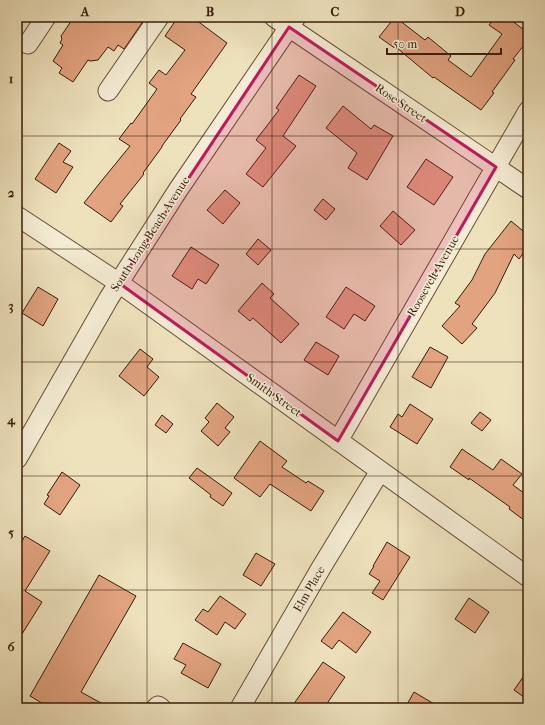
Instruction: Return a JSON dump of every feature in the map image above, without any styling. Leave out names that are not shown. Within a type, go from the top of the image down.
[{"type":"street","points":[[28,44],[46,17]]},
{"type":"street","points":[[108,91],[159,17]]},
{"type":"street","name":"Rose Street","points":[[286,20],[528,189]]},
{"type":"street","name":"South Long Beach Avenue","points":[[17,459],[119,283],[286,20]]},
{"type":"street","name":"Roosevelt Avenue","points":[[338,441],[528,110]]},
{"type":"street","name":"Smith Street","points":[[17,216],[119,283],[528,578]]},
{"type":"street","name":"Elm Place","points":[[240,708],[321,568],[380,471]]},
{"type":"street","points":[[156,708],[158,706],[161,708]]},
{"type":"highlighted area","points":[[289,27],[496,167],[338,441],[119,283]]},
{"type":"building","points":[[74,17],[146,17],[124,49],[118,45],[114,51],[108,47],[98,60],[88,60],[73,82],[59,73],[62,68],[53,61],[63,45],[60,43],[62,39],[61,36]]},
{"type":"building","points":[[178,17],[192,17],[227,43],[191,94],[196,97],[143,173],[144,174],[120,204],[123,206],[111,222],[84,203],[130,146],[119,139],[131,123],[132,124],[157,89],[149,83],[159,70],[166,75],[185,50],[165,36]]},
{"type":"building","points":[[395,17],[425,40],[428,37],[451,56],[448,60],[471,77],[502,34],[489,25],[495,17],[507,17],[528,33],[528,40],[513,59],[515,60],[481,110],[434,77],[433,78],[397,48],[396,49],[379,37]]},
{"type":"building","points":[[299,75],[316,86],[283,136],[296,146],[263,187],[246,174],[266,148],[256,140],[279,110],[276,108]]},
{"type":"building","points":[[343,106],[371,129],[374,125],[393,136],[367,180],[348,168],[357,153],[326,128]]},
{"type":"building","points":[[59,143],[71,151],[63,162],[73,167],[56,193],[35,179]]},
{"type":"building","points":[[426,159],[453,177],[434,205],[407,187]]},
{"type":"building","points":[[225,190],[240,203],[223,224],[207,210]]},
{"type":"building","points":[[323,199],[335,209],[326,220],[314,210]]},
{"type":"building","points":[[393,211],[415,230],[401,245],[380,226]]},
{"type":"building","points":[[511,221],[528,235],[528,247],[519,259],[514,254],[495,293],[472,324],[477,328],[462,344],[442,326],[460,306],[455,303],[472,280],[485,254]]},
{"type":"building","points":[[258,239],[271,250],[258,265],[246,254]]},
{"type":"building","points":[[191,247],[219,265],[206,284],[198,279],[192,289],[172,276]]},
{"type":"building","points":[[262,283],[274,294],[270,298],[299,324],[281,343],[253,318],[250,321],[238,311]]},
{"type":"building","points":[[38,287],[58,299],[43,326],[22,313]]},
{"type":"building","points":[[346,287],[375,306],[365,321],[354,314],[344,329],[326,317]]},
{"type":"building","points":[[316,342],[339,356],[328,375],[304,360]]},
{"type":"building","points":[[430,347],[448,357],[431,388],[412,377]]},
{"type":"building","points":[[140,349],[153,359],[147,367],[159,377],[144,396],[119,376]]},
{"type":"building","points":[[217,403],[234,417],[225,428],[230,432],[218,446],[201,431],[209,422],[205,418]]},
{"type":"building","points":[[410,404],[433,419],[417,444],[390,427],[398,414],[402,417]]},
{"type":"building","points":[[480,412],[491,420],[482,431],[471,423]]},
{"type":"building","points":[[162,415],[173,424],[166,433],[155,425]]},
{"type":"building","points":[[260,441],[287,461],[282,467],[306,483],[308,481],[324,491],[311,511],[270,484],[260,497],[234,478]]},
{"type":"building","points":[[462,449],[493,470],[501,459],[522,474],[513,485],[528,496],[528,523],[509,509],[510,507],[469,478],[469,480],[450,467]]},
{"type":"building","points":[[197,468],[232,493],[223,506],[210,497],[211,495],[189,478]]},
{"type":"building","points":[[62,472],[80,485],[60,515],[44,504],[49,496],[47,495]]},
{"type":"building","points":[[25,536],[50,551],[25,591],[42,602],[17,642],[17,549]]},
{"type":"building","points":[[387,542],[410,557],[383,600],[372,593],[380,581],[369,574]]},
{"type":"building","points":[[256,553],[275,564],[261,586],[243,575]]},
{"type":"building","points":[[99,575],[136,596],[81,692],[110,708],[50,708],[30,696]]},
{"type":"building","points":[[220,596],[246,614],[235,629],[225,622],[217,635],[195,620],[203,609],[208,612]]},
{"type":"building","points":[[469,598],[489,612],[475,633],[455,619]]},
{"type":"building","points":[[343,612],[371,632],[356,653],[339,640],[332,649],[321,641]]},
{"type":"building","points":[[183,643],[221,664],[208,688],[181,673],[186,665],[174,659]]},
{"type":"building","points":[[323,662],[345,677],[324,708],[291,708]]},
{"type":"building","points":[[528,670],[528,700],[514,690]]},
{"type":"building","points":[[414,692],[441,708],[405,708]]}]
